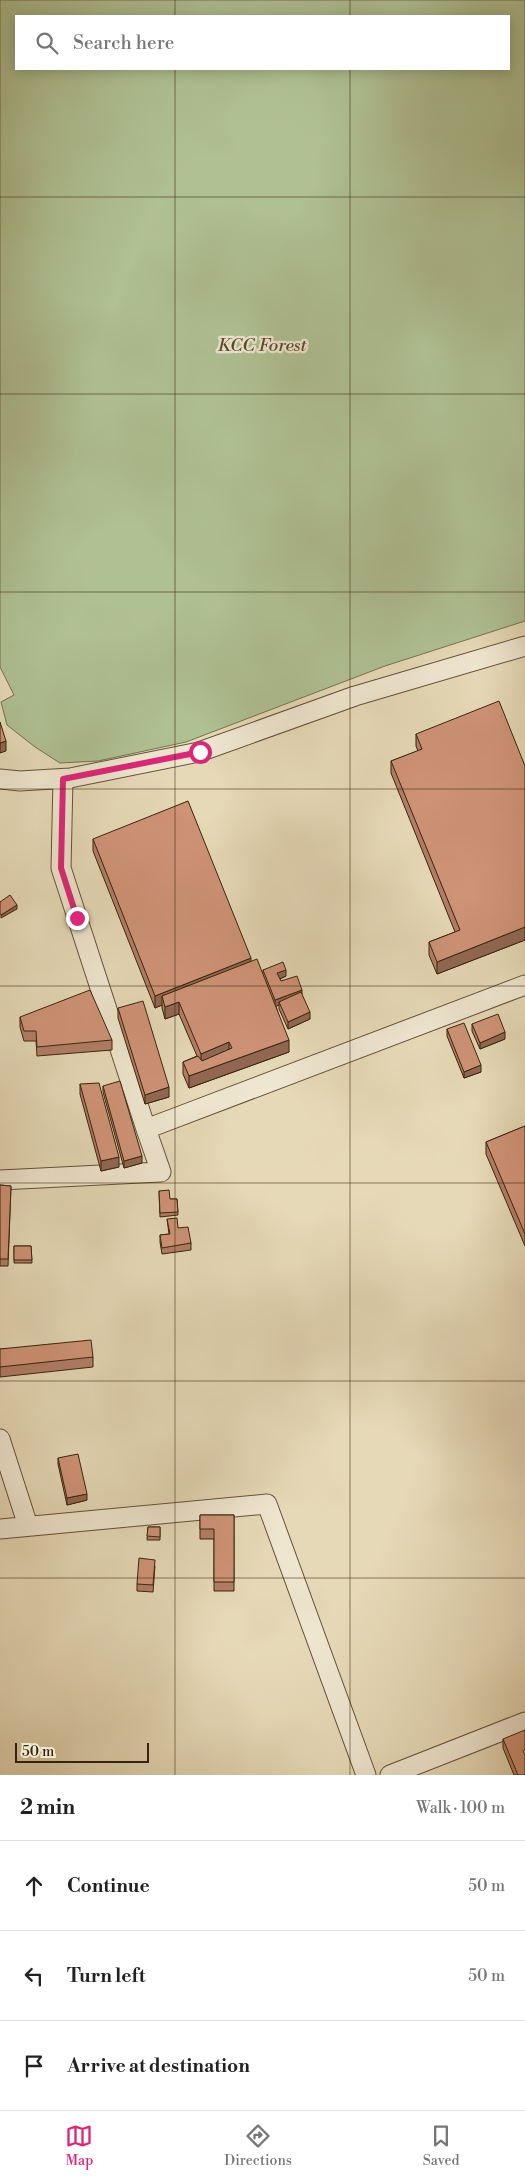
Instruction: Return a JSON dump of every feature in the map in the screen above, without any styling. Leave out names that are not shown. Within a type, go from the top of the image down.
[{"type":"street","points":[[0,779],[20,781],[63,779],[200,752],[355,696],[525,646]]},
{"type":"street","points":[[0,1180],[161,1172],[61,868],[63,779]]},
{"type":"street","points":[[146,1129],[525,985]]},
{"type":"street","points":[[0,1438],[28,1526]]},
{"type":"street","points":[[0,1529],[267,1504],[366,1775]]},
{"type":"street","points":[[390,1775],[525,1722]]},
{"type":"green space","name":"KCC Forest","points":[[0,0],[525,0],[525,621],[385,666],[186,742],[98,761],[60,763],[35,747],[7,725],[1,702],[14,695],[0,667]]},
{"type":"building","points":[[499,701],[525,766],[525,927],[437,962],[429,942],[460,930],[391,761],[422,749],[416,734]]},
{"type":"building","points":[[0,722],[6,741],[0,743]]},
{"type":"building","points":[[188,801],[251,958],[155,996],[93,839]]},
{"type":"building","points":[[10,895],[17,905],[1,915],[0,902]]},
{"type":"building","points":[[257,959],[289,1040],[189,1076],[183,1062],[198,1056],[202,1061],[232,1048],[229,1042],[201,1054],[179,1002],[165,1007],[162,996]]},
{"type":"building","points":[[283,962],[286,970],[277,973],[281,981],[297,976],[302,990],[275,1000],[263,970]]},
{"type":"building","points":[[90,990],[112,1040],[37,1047],[36,1031],[24,1031],[20,1017]]},
{"type":"building","points":[[301,992],[310,1012],[288,1022],[279,1002]]},
{"type":"building","points":[[143,1001],[169,1087],[145,1095],[118,1008]]},
{"type":"building","points":[[498,1014],[505,1032],[480,1043],[472,1024]]},
{"type":"building","points":[[464,1023],[481,1065],[464,1072],[447,1029]]},
{"type":"building","points":[[120,1081],[142,1156],[124,1161],[103,1086]]},
{"type":"building","points":[[99,1083],[119,1157],[101,1161],[80,1084]]},
{"type":"building","points":[[525,1126],[525,1234],[486,1142]]},
{"type":"building","points":[[0,1185],[11,1186],[8,1259],[0,1259]]},
{"type":"building","points":[[169,1190],[170,1199],[177,1199],[178,1212],[160,1213],[159,1191]]},
{"type":"building","points":[[177,1218],[178,1228],[188,1227],[191,1243],[162,1248],[160,1235],[170,1234],[167,1219]]},
{"type":"building","points":[[14,1246],[31,1246],[32,1260],[14,1260]]},
{"type":"building","points":[[91,1340],[93,1357],[0,1367],[0,1349]]},
{"type":"building","points":[[78,1454],[87,1494],[67,1498],[58,1458]]},
{"type":"building","points":[[200,1515],[234,1515],[234,1582],[214,1582],[214,1529],[200,1529]]},
{"type":"building","points":[[148,1527],[160,1527],[160,1537],[147,1536]]},
{"type":"building","points":[[139,1558],[155,1560],[153,1585],[137,1584]]},
{"type":"building","points":[[525,1730],[525,1750],[523,1751],[525,1755],[525,1775],[518,1775],[503,1739]]},
{"type":"route","points":[[77,918],[61,868],[63,779],[200,752]]}]
